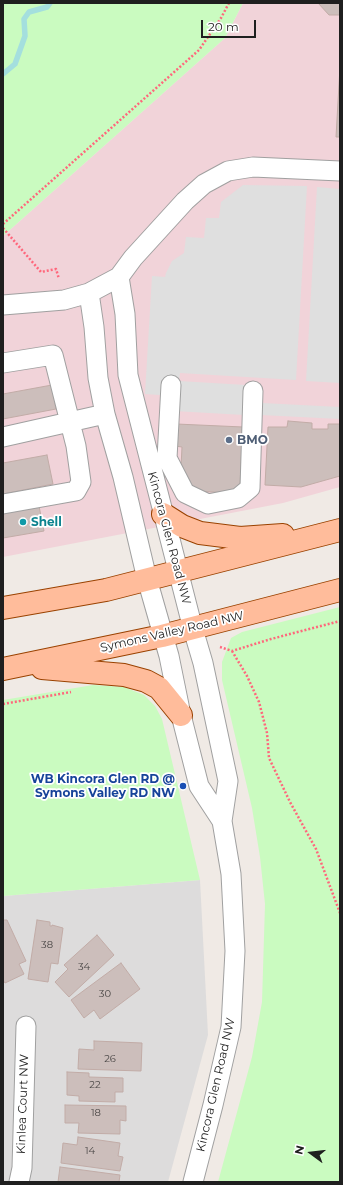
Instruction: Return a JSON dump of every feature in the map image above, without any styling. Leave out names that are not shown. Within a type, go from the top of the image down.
[{"type":"main road","points":[[163,514],[182,526],[200,532],[240,538],[337,531]]},
{"type":"main road","points":[[3,608],[106,590],[337,531]]},
{"type":"main road","name":"Symons Valley Road NW","points":[[10,667],[193,629],[340,590]]},
{"type":"main road","points":[[10,667],[124,675],[146,681],[159,688],[181,715]]},
{"type":"street","points":[[3,305],[58,301],[89,293],[119,277],[133,258],[204,184],[228,171],[253,167],[340,171]]},
{"type":"street","name":"Kincora Glen Road NW","points":[[119,277],[125,314],[128,376],[203,663],[228,781],[222,821],[231,874],[235,951],[231,1027],[193,1182]]},
{"type":"street","name":"Kincora Glen Road NW","points":[[89,293],[94,327],[98,378],[105,414],[123,477],[162,636],[169,656],[181,715],[200,786],[222,821]]},
{"type":"street","points":[[3,363],[53,355],[76,446],[81,482],[76,491],[3,504]]},
{"type":"street","points":[[171,385],[167,458],[185,493],[208,504],[238,498],[250,488],[253,391]]},
{"type":"street","points":[[3,437],[105,414]]},
{"type":"street","name":"Kinlea Court NW","points":[[18,1182],[22,1168],[26,1026]]},
{"type":"path","points":[[3,224],[199,50],[221,18],[229,3]]},
{"type":"path","points":[[3,228],[41,272],[56,269],[59,279]]},
{"type":"path","points":[[232,652],[271,639],[340,621]]},
{"type":"path","points":[[220,647],[232,652],[247,676],[259,702],[267,733],[269,758],[316,849],[340,913]]},
{"type":"path","points":[[3,704],[78,691]]},
{"type":"shaded area","points":[[243,3],[340,3],[340,487],[283,503],[3,557],[3,236],[225,38]]},
{"type":"shaded area","points":[[243,185],[307,186],[296,380],[180,373],[179,381],[246,385],[244,415],[174,411],[174,396],[145,394],[152,276],[165,277],[172,261],[184,253],[186,237],[204,238],[206,218],[219,218],[221,202]]},
{"type":"shaded area","points":[[317,187],[340,189],[340,383],[306,381]]},
{"type":"shaded area","points":[[262,403],[340,407],[340,419],[261,415]]},
{"type":"shaded area","points":[[200,880],[208,1035],[168,1182],[3,1182],[3,896]]},
{"type":"green space","points":[[3,3],[243,3],[225,38],[3,236]]},
{"type":"green space","points":[[340,607],[340,1182],[218,1182],[252,1057],[262,1002],[265,904],[260,857],[252,808],[222,680],[222,662],[231,638],[242,632]]},
{"type":"green space","points":[[93,685],[124,687],[144,695],[155,706],[162,719],[200,880],[3,896],[3,700]]},
{"type":"building","points":[[318,3],[340,3],[340,15],[329,15]]},
{"type":"building","points":[[340,67],[340,137],[336,137]]},
{"type":"building","points":[[52,385],[56,409],[3,419],[3,394]]},
{"type":"building","points":[[288,421],[312,423],[312,429],[328,429],[328,424],[340,424],[340,476],[301,487],[265,485],[268,427],[287,427]]},
{"type":"building","points":[[176,424],[243,427],[240,484],[231,493],[195,491],[181,467],[182,447],[175,446]]},
{"type":"building","name":"Shell","points":[[47,455],[53,484],[3,494],[3,463]]},
{"type":"building","name":"Shell","points":[[39,506],[44,531],[3,538],[3,513]]},
{"type":"building","points":[[3,920],[7,920],[26,961],[19,964],[24,974],[5,983],[3,980]]},
{"type":"building","points":[[37,920],[50,922],[50,926],[52,925],[63,928],[58,964],[51,963],[48,982],[28,979]]},
{"type":"building","points":[[97,935],[114,955],[69,997],[55,982],[68,969],[64,965]]},
{"type":"building","points":[[121,963],[140,989],[100,1019],[94,1010],[84,1018],[71,1000]]},
{"type":"building","points":[[94,1041],[142,1043],[141,1071],[78,1069],[79,1049],[94,1050]]},
{"type":"building","points":[[67,1072],[89,1073],[89,1077],[123,1078],[123,1092],[115,1092],[115,1102],[79,1101],[79,1096],[67,1095]]},
{"type":"building","points":[[65,1105],[126,1106],[126,1121],[120,1120],[120,1134],[78,1133],[79,1123],[65,1123]]},
{"type":"building","points":[[78,1137],[120,1143],[118,1156],[123,1157],[120,1171],[61,1163],[63,1143],[77,1145]]},
{"type":"building","points":[[60,1167],[120,1175],[119,1182],[58,1182]]},
{"type":"waterway","points":[[3,74],[15,64],[25,36],[24,19],[29,12],[47,7],[50,3]]},
{"type":"place","name":"BMO","points":[[229,440]]},
{"type":"place","name":"Shell","points":[[23,522]]},
{"type":"place","name":"WB Kincora Glen RD @ Symons Valley RD NW","points":[[183,786]]}]
